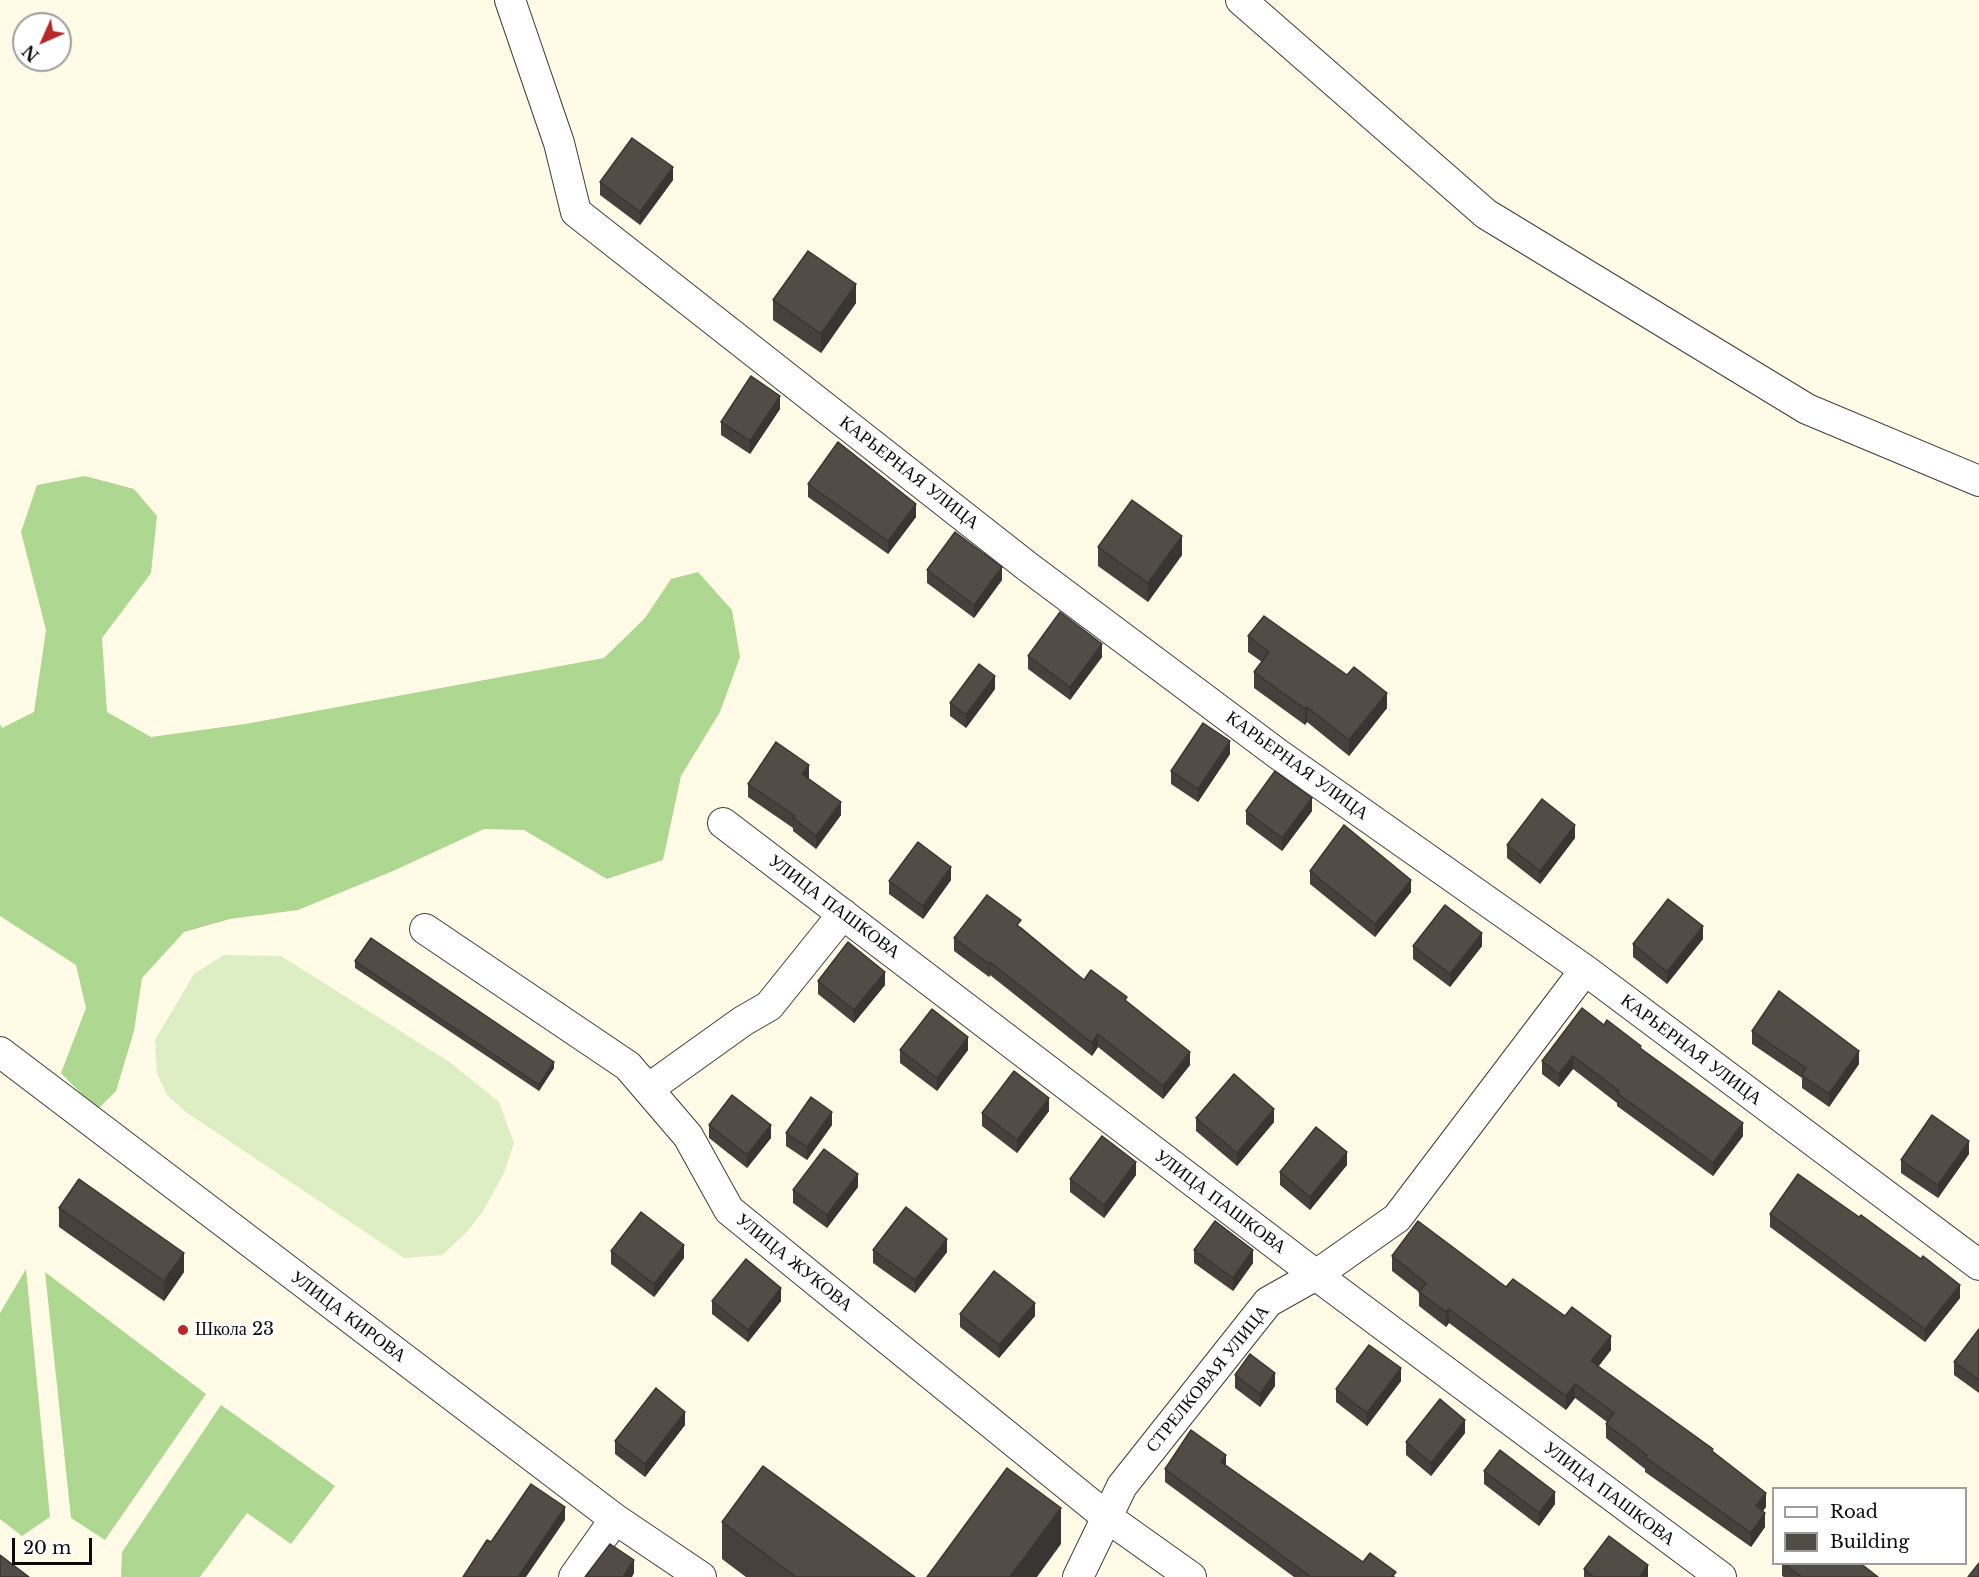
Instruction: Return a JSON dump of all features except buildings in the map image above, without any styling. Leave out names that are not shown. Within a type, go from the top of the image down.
[{"type":"street","name":"КАРЬЕРНАЯ УЛИЦА","points":[[510,0],[559,143],[576,212],[1046,581],[1278,754],[1585,970],[1979,1265]]},
{"type":"street","points":[[1241,0],[1486,214],[1807,409],[1979,481]]},
{"type":"street","name":"УЛИЦА ПАШКОВА","points":[[723,823],[1316,1275],[1721,1577]]},
{"type":"street","points":[[648,1089],[743,1021],[769,1006],[843,914]]},
{"type":"street","name":"УЛИЦА ЖУКОВА","points":[[424,929],[628,1066],[688,1136],[729,1210],[1108,1518],[1191,1577]]},
{"type":"street","name":"СТРЕЛКОВАЯ УЛИЦА","points":[[1077,1577],[1122,1486],[1268,1302],[1316,1275],[1397,1218],[1585,970]]},
{"type":"street","name":"УЛИЦА КИРОВА","points":[[0,1052],[615,1519],[701,1577]]},
{"type":"street","points":[[574,1577],[615,1519]]},
{"type":"green space","points":[[85,476],[134,489],[157,516],[151,573],[102,638],[107,712],[151,737],[245,724],[604,658],[645,618],[671,579],[698,572],[732,610],[740,657],[720,712],[681,776],[663,860],[607,879],[524,830],[484,829],[393,871],[298,910],[230,919],[184,932],[142,978],[134,1031],[116,1091],[97,1110],[61,1073],[86,1008],[76,965],[0,916],[0,724],[2,728],[34,712],[46,630],[21,532],[37,485]]},
{"type":"green space","points":[[224,955],[281,956],[451,1063],[499,1102],[514,1143],[504,1173],[482,1213],[465,1234],[442,1255],[404,1258],[187,1113],[167,1095],[157,1074],[155,1040],[194,974]]},
{"type":"green space","points":[[26,1269],[50,1517],[22,1536],[0,1519],[0,1313]]},
{"type":"green space","points":[[45,1272],[206,1394],[105,1540],[71,1518]]},
{"type":"green space","points":[[221,1405],[335,1486],[291,1544],[247,1513],[200,1577],[121,1577],[122,1552]]},
{"type":"place","name":"Школа 23","points":[[183,1330]]}]
